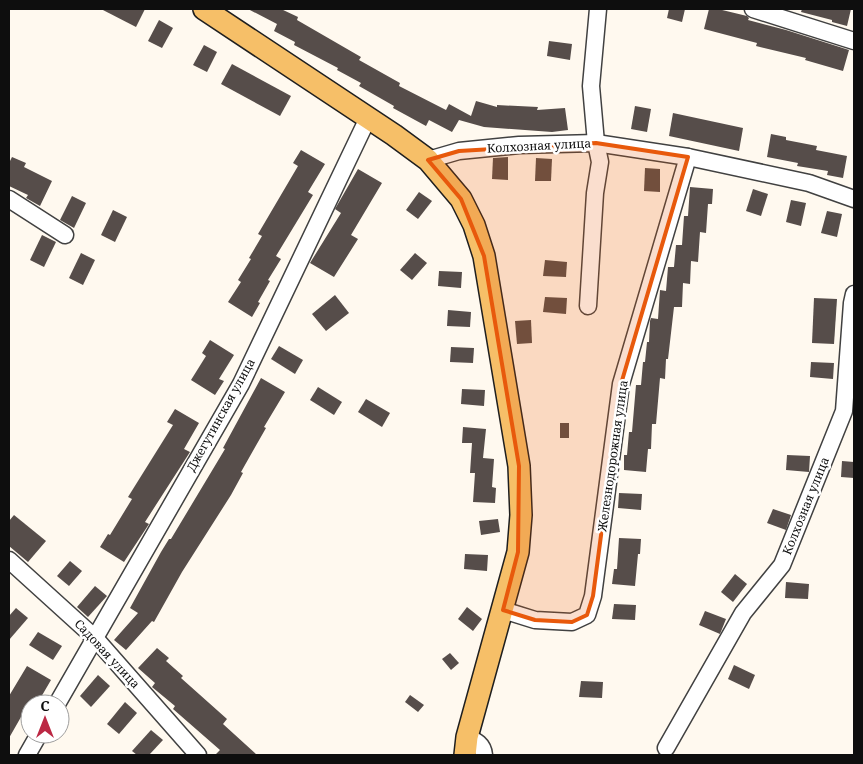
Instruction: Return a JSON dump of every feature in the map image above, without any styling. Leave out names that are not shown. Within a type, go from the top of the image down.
[{"type":"main road","points":[[204,9],[394,135],[428,160],[461,199],[474,225],[484,256],[519,466],[521,515],[518,552],[466,746]]},
{"type":"street","points":[[588,306],[595,193],[600,162],[596,143],[591,86],[598,9]]},
{"type":"street","points":[[753,9],[854,41]]},
{"type":"street","name":"Джегутинская улица","points":[[63,694],[241,384],[368,118]]},
{"type":"street","name":"Колхозная улица","points":[[428,160],[459,151],[518,145],[596,143],[688,157],[809,183],[854,199]]},
{"type":"street","name":"Железнодорожная улица","points":[[503,610],[535,620],[572,622],[587,615],[593,596],[621,384],[688,157]]},
{"type":"street","points":[[9,199],[65,235]]},
{"type":"street","name":"Колхозная улица","points":[[666,748],[743,613],[782,565],[844,411],[854,294]]},
{"type":"street","name":"Садовая улица","points":[[9,560],[95,638],[198,755]]},
{"type":"street","points":[[466,746],[479,742],[484,755]]},
{"type":"street","points":[[27,755],[33,744]]},
{"type":"highlighted area","points":[[596,143],[688,157],[621,384],[593,596],[587,615],[572,622],[535,620],[503,610],[518,552],[519,466],[484,256],[461,199],[428,160],[459,151]]},
{"type":"building","points":[[101,9],[145,9],[136,27]]},
{"type":"building","points":[[248,9],[281,9],[298,17],[297,20],[361,57],[359,60],[400,83],[399,86],[446,110],[449,104],[471,116],[476,101],[497,107],[497,105],[538,107],[537,110],[565,108],[568,130],[552,132],[484,127],[459,120],[452,132],[429,120],[426,126],[359,86],[361,83],[337,70],[338,68],[294,45],[295,42],[274,31],[277,24]]},
{"type":"building","points":[[669,9],[685,9],[682,22],[667,18]]},
{"type":"building","points":[[709,9],[718,9],[747,16],[748,20],[849,50],[843,71],[805,60],[806,58],[756,46],[757,43],[704,29]]},
{"type":"building","points":[[802,9],[851,9],[847,26],[801,12]]},
{"type":"building","points":[[159,20],[173,28],[162,48],[148,41]]},
{"type":"building","points":[[549,41],[572,44],[570,60],[547,56]]},
{"type":"building","points":[[204,45],[217,52],[207,72],[193,65]]},
{"type":"building","points":[[232,64],[291,96],[280,116],[221,84]]},
{"type":"building","points":[[635,106],[651,109],[647,132],[631,129]]},
{"type":"building","points":[[673,113],[743,128],[739,151],[669,136]]},
{"type":"building","points":[[771,134],[786,137],[786,140],[817,146],[816,150],[847,156],[843,178],[827,175],[828,171],[797,166],[798,163],[767,157]]},
{"type":"building","points":[[301,150],[325,164],[308,192],[313,195],[276,256],[281,259],[268,280],[270,281],[252,317],[228,302],[241,282],[238,280],[262,236],[258,234],[298,166],[293,163]]},
{"type":"building","points":[[12,157],[26,163],[24,167],[52,181],[40,206],[26,198],[28,195],[9,186],[9,163]]},
{"type":"building","points":[[508,157],[508,180],[492,179],[493,158]]},
{"type":"building","points":[[536,158],[552,159],[551,181],[535,181]]},
{"type":"building","points":[[645,168],[660,169],[660,192],[644,191]]},
{"type":"building","points":[[358,169],[382,183],[351,235],[358,239],[334,277],[310,263],[341,213],[335,209]]},
{"type":"building","points":[[690,187],[713,189],[712,204],[708,204],[706,233],[700,232],[698,262],[691,261],[690,284],[683,283],[682,307],[674,307],[665,379],[660,378],[656,424],[652,424],[651,449],[648,449],[646,472],[624,470],[624,455],[627,455],[629,432],[632,432],[636,385],[641,385],[643,362],[645,362],[647,342],[649,342],[650,321],[651,318],[658,319],[660,290],[666,291],[668,267],[674,267],[676,245],[682,245],[684,216],[688,216]]},
{"type":"building","points":[[753,189],[768,194],[761,216],[746,211]]},
{"type":"building","points":[[419,192],[432,201],[418,219],[406,210]]},
{"type":"building","points":[[72,196],[86,203],[74,228],[60,220]]},
{"type":"building","points":[[791,200],[806,203],[801,226],[786,222]]},
{"type":"building","points":[[113,210],[127,217],[115,242],[101,235]]},
{"type":"building","points":[[827,211],[842,214],[837,237],[821,233]]},
{"type":"building","points":[[42,235],[56,242],[44,267],[30,260]]},
{"type":"building","points":[[81,253],[95,260],[83,285],[69,278]]},
{"type":"building","points":[[415,253],[427,263],[412,280],[400,270]]},
{"type":"building","points":[[545,260],[567,262],[566,277],[543,276]]},
{"type":"building","points":[[439,271],[462,272],[461,288],[438,286]]},
{"type":"building","points":[[335,295],[349,313],[326,331],[312,314]]},
{"type":"building","points":[[545,297],[567,298],[566,314],[543,312]]},
{"type":"building","points":[[814,298],[837,299],[834,344],[812,343]]},
{"type":"building","points":[[448,310],[471,312],[470,327],[447,326]]},
{"type":"building","points":[[531,320],[532,343],[517,344],[515,321]]},
{"type":"building","points":[[210,340],[234,355],[219,379],[224,381],[215,395],[191,380],[206,356],[202,353]]},
{"type":"building","points":[[279,346],[303,360],[295,374],[271,359]]},
{"type":"building","points":[[451,347],[474,348],[473,363],[450,362]]},
{"type":"building","points":[[811,362],[834,363],[833,379],[810,377]]},
{"type":"building","points":[[261,378],[285,392],[264,427],[266,428],[241,472],[243,473],[231,495],[182,572],[154,622],[152,621],[126,650],[114,640],[138,613],[130,608],[161,552],[169,539],[171,539],[225,449],[223,448]]},
{"type":"building","points":[[318,387],[342,402],[334,415],[310,400]]},
{"type":"building","points":[[462,389],[485,390],[484,406],[461,404]]},
{"type":"building","points":[[366,399],[390,413],[382,427],[358,412]]},
{"type":"building","points":[[175,409],[199,423],[184,449],[190,452],[145,522],[149,524],[124,562],[100,547],[108,534],[110,535],[132,499],[128,497],[173,425],[167,422]]},
{"type":"building","points":[[560,423],[569,423],[569,438],[560,438]]},
{"type":"building","points":[[463,427],[486,429],[483,458],[494,459],[492,487],[496,488],[495,503],[473,502],[475,473],[470,473],[472,443],[462,443]]},
{"type":"building","points":[[787,455],[810,456],[809,472],[786,470]]},
{"type":"building","points":[[842,461],[854,462],[854,478],[841,477]]},
{"type":"building","points":[[619,493],[642,494],[641,510],[618,508]]},
{"type":"building","points":[[773,509],[791,515],[786,530],[767,523]]},
{"type":"building","points":[[14,515],[46,541],[28,562],[9,546],[9,521]]},
{"type":"building","points":[[498,519],[500,532],[481,535],[479,521]]},
{"type":"building","points":[[619,538],[641,539],[635,586],[612,584],[614,569],[617,569]]},
{"type":"building","points":[[465,554],[488,555],[487,571],[464,569]]},
{"type":"building","points":[[70,561],[82,571],[69,586],[57,576]]},
{"type":"building","points":[[735,574],[747,584],[733,602],[721,592]]},
{"type":"building","points":[[786,582],[809,584],[808,599],[785,598]]},
{"type":"building","points":[[95,586],[107,596],[88,617],[77,607]]},
{"type":"building","points":[[614,604],[636,605],[635,620],[612,619]]},
{"type":"building","points":[[467,607],[482,619],[473,631],[458,619]]},
{"type":"building","points":[[16,608],[28,618],[9,640],[9,616]]},
{"type":"building","points":[[705,611],[726,619],[720,634],[699,625]]},
{"type":"building","points":[[38,632],[62,646],[53,660],[29,645]]},
{"type":"building","points":[[157,648],[169,658],[166,661],[183,676],[181,678],[227,719],[223,724],[257,755],[215,755],[220,750],[173,709],[175,706],[152,687],[155,683],[138,668]]},
{"type":"building","points":[[450,653],[459,663],[451,670],[442,659]]},
{"type":"building","points":[[734,665],[755,675],[749,689],[728,679]]},
{"type":"building","points":[[27,666],[51,680],[43,694],[20,694],[20,719],[9,738],[9,696]]},
{"type":"building","points":[[98,675],[110,686],[91,707],[80,696]]},
{"type":"building","points":[[581,681],[603,682],[602,698],[579,697]]},
{"type":"building","points":[[410,695],[424,705],[418,712],[405,702]]},
{"type":"building","points":[[125,702],[137,713],[119,734],[107,724]]},
{"type":"building","points":[[151,730],[163,740],[149,755],[137,755],[132,751]]}]
